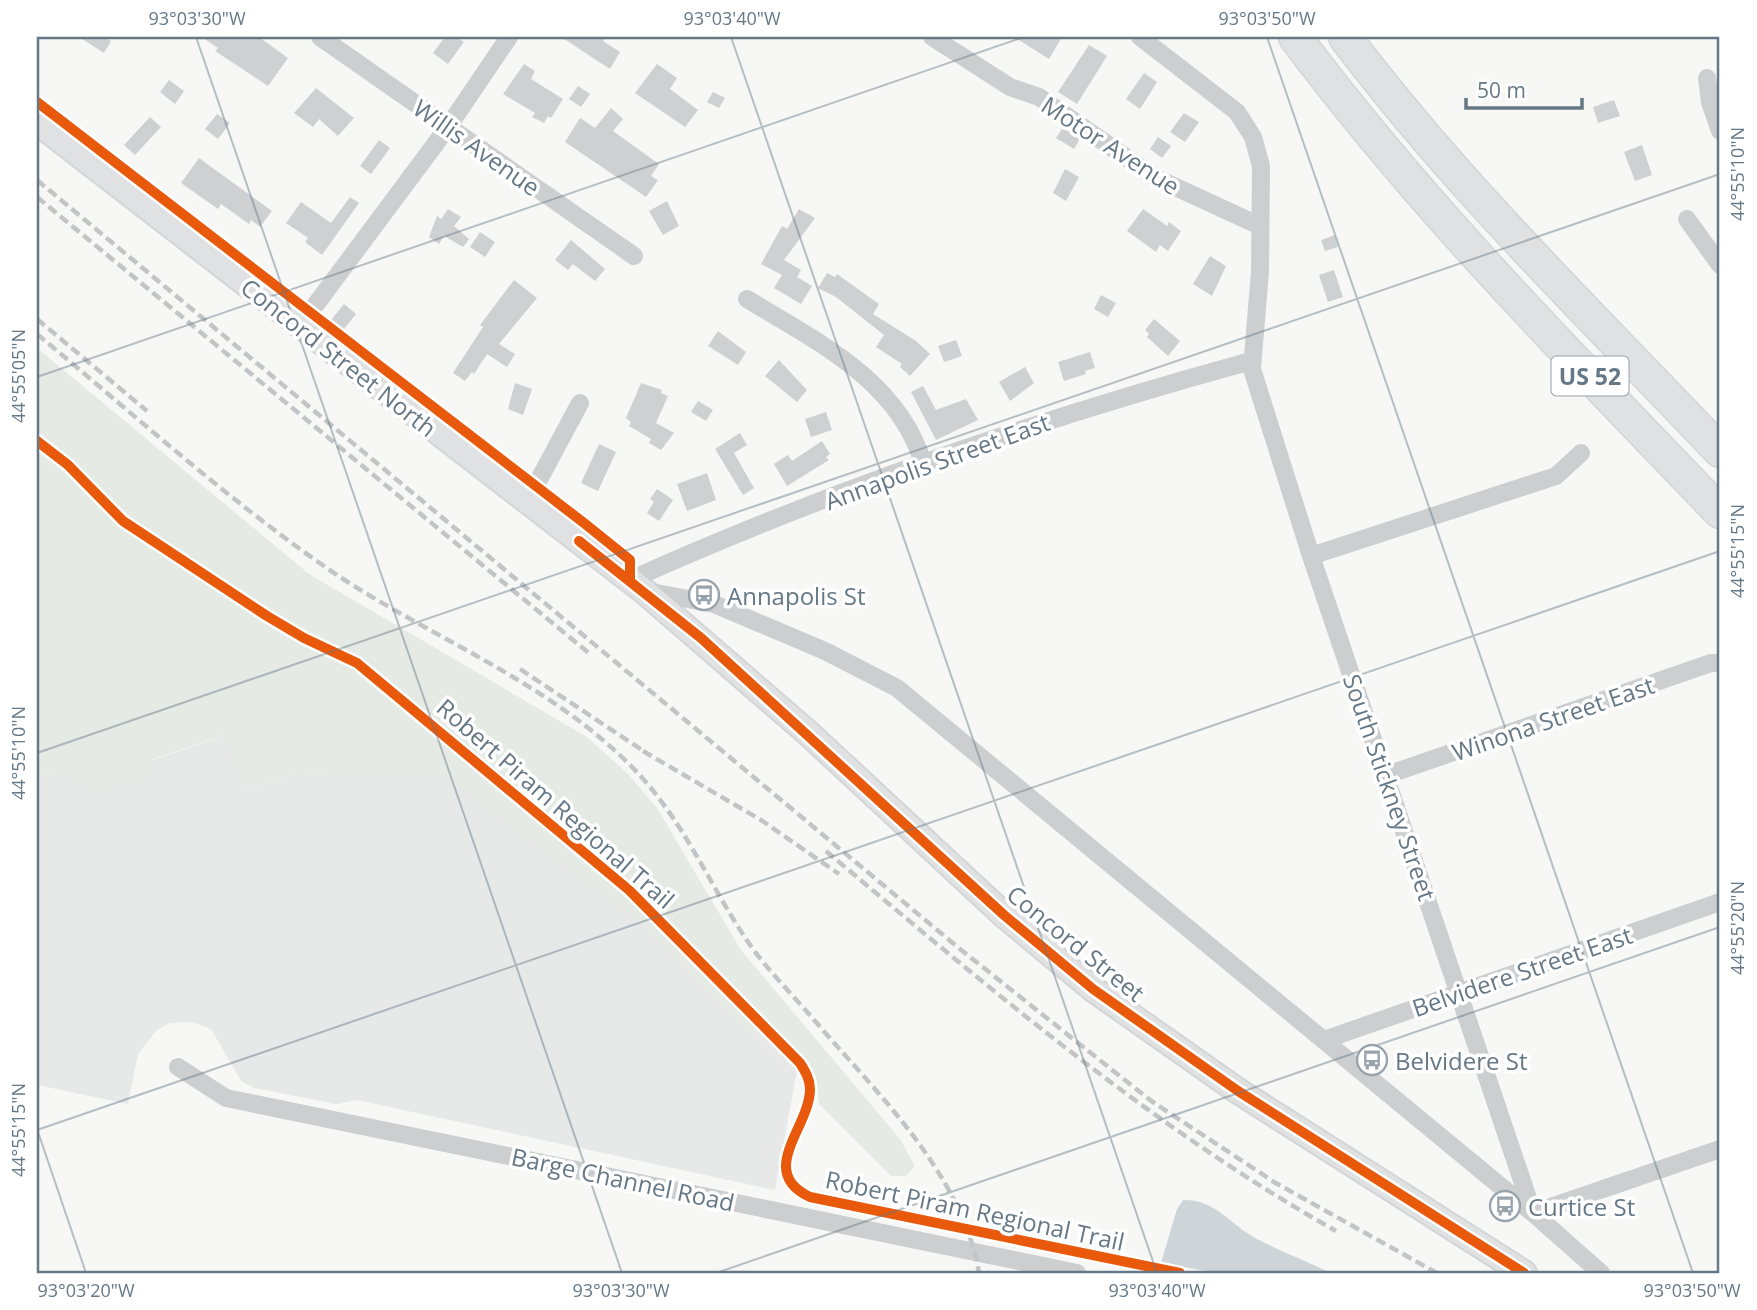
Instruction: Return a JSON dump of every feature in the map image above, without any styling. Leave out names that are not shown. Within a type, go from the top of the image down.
[{"type":"highway","name":"US 52","points":[[1295,37],[1330,83],[1461,239],[1720,512]]},
{"type":"highway","name":"US 52","points":[[1345,37],[1396,102],[1499,221],[1720,451]]},
{"type":"main road","name":"Concord Street North","points":[[37,121],[299,327],[637,586]]},
{"type":"main road","name":"Concord Street","points":[[637,586],[808,733],[1004,915],[1093,989],[1238,1091],[1524,1273]]},
{"type":"street","name":"Willis Avenue","points":[[320,37],[634,256]]},
{"type":"street","points":[[299,327],[448,127],[509,37]]},
{"type":"street","name":"Motor Avenue","points":[[932,37],[1010,87],[1039,97],[1156,178],[1258,225]]},
{"type":"street","points":[[1140,37],[1237,112],[1254,137],[1261,166],[1258,225],[1260,271],[1251,361]]},
{"type":"street","points":[[1707,78],[1710,102],[1720,131]]},
{"type":"street","points":[[1687,219],[1720,265]]},
{"type":"street","points":[[747,299],[830,349],[884,393],[916,441],[923,463]]},
{"type":"street","name":"Annapolis Street East","points":[[637,586],[923,463],[1077,411],[1251,361]]},
{"type":"street","name":"South Stickney Street","points":[[1251,361],[1311,556],[1454,974],[1457,993],[1532,1213]]},
{"type":"street","points":[[527,502],[580,403]]},
{"type":"street","points":[[1311,556],[1556,476],[1581,453]]},
{"type":"street","points":[[637,586],[714,604],[825,651],[897,688],[1324,1040],[1601,1273]]},
{"type":"street","name":"Winona Street East","points":[[1387,775],[1711,663],[1720,663]]},
{"type":"street","name":"Belvidere Street East","points":[[1324,1040],[1720,902]]},
{"type":"street","name":"Barge Channel Road","points":[[178,1067],[226,1098],[1077,1273]]},
{"type":"street","points":[[1532,1213],[1720,1149]]},
{"type":"shaded area","points":[[37,348],[309,574],[587,737],[627,773],[657,808],[741,950],[900,1139],[915,1166],[906,1176],[891,1176],[819,1104],[815,1074],[769,1022],[747,1031],[647,928],[447,778],[293,774],[245,790],[224,735],[153,759],[157,773],[95,793],[57,771],[37,778]]},
{"type":"shaded area","points":[[225,735],[245,790],[293,774],[447,777],[647,928],[747,1031],[758,1026],[797,1071],[775,1190],[357,1100],[336,1104],[254,1088],[241,1081],[211,1029],[192,1022],[170,1023],[157,1030],[138,1054],[128,1104],[37,1085],[37,778],[57,771],[156,773],[153,760]]},
{"type":"shaded area","points":[[1183,1200],[1213,1208],[1255,1238],[1331,1273],[1217,1273],[1161,1263],[1177,1209]]},
{"type":"building","points":[[79,37],[104,37],[111,41],[104,53]]},
{"type":"building","points":[[202,37],[259,37],[288,58],[268,86],[215,51],[218,48]]},
{"type":"building","points":[[445,37],[457,37],[464,42],[448,64],[433,53]]},
{"type":"building","points":[[561,37],[606,37],[603,41],[620,52],[610,69]]},
{"type":"building","points":[[1014,37],[1062,37],[1049,59]]},
{"type":"building","points":[[1089,45],[1107,56],[1077,104],[1058,92]]},
{"type":"building","points":[[524,64],[535,71],[531,79],[563,99],[551,118],[548,116],[544,123],[532,117],[535,113],[503,94]]},
{"type":"building","points":[[657,64],[677,78],[670,89],[698,110],[685,127],[635,93]]},
{"type":"building","points":[[1144,73],[1157,82],[1140,109],[1126,99]]},
{"type":"building","points":[[169,80],[184,91],[175,104],[160,92]]},
{"type":"building","points":[[578,86],[590,94],[581,107],[569,99]]},
{"type":"building","points":[[316,88],[354,118],[338,136],[319,119],[313,127],[294,113]]},
{"type":"building","points":[[713,92],[725,98],[719,108],[707,102]]},
{"type":"building","points":[[1614,100],[1620,116],[1598,123],[1593,107]]},
{"type":"building","points":[[611,108],[623,119],[613,131],[659,164],[651,176],[658,180],[646,197],[565,142],[580,118],[595,128]]},
{"type":"building","points":[[1184,113],[1199,122],[1185,142],[1170,132]]},
{"type":"building","points":[[217,114],[230,123],[218,139],[205,129]]},
{"type":"building","points":[[150,117],[161,127],[135,155],[124,145]]},
{"type":"building","points":[[1063,127],[1080,139],[1074,149],[1056,138]]},
{"type":"building","points":[[1158,137],[1171,146],[1162,158],[1150,149]]},
{"type":"building","points":[[379,140],[390,148],[371,174],[360,166]]},
{"type":"building","points":[[1642,145],[1652,175],[1635,181],[1624,152]]},
{"type":"building","points":[[199,158],[272,211],[260,227],[251,220],[249,224],[221,204],[218,209],[181,183]]},
{"type":"building","points":[[1065,169],[1079,177],[1066,201],[1053,193]]},
{"type":"building","points":[[350,197],[359,203],[322,255],[305,242],[308,238],[286,223],[301,202],[331,223]]},
{"type":"building","points":[[667,201],[679,226],[663,235],[649,211]]},
{"type":"building","points":[[448,209],[461,217],[454,226],[469,239],[463,247],[444,236],[439,244],[429,237],[437,216],[441,219]]},
{"type":"building","points":[[799,209],[815,218],[784,260],[801,270],[797,277],[812,286],[801,304],[774,288],[782,275],[761,264],[782,226],[787,229]]},
{"type":"building","points":[[1143,209],[1167,226],[1169,222],[1181,231],[1168,251],[1160,245],[1156,252],[1127,231]]},
{"type":"building","points":[[480,232],[495,242],[485,257],[470,247]]},
{"type":"building","points":[[1335,235],[1338,247],[1325,251],[1321,240]]},
{"type":"building","points":[[571,240],[605,269],[595,281],[573,264],[568,270],[555,260]]},
{"type":"building","points":[[1210,256],[1226,266],[1212,296],[1193,284]]},
{"type":"building","points":[[1334,270],[1343,297],[1328,302],[1319,275]]},
{"type":"building","points":[[827,273],[835,277],[837,274],[879,304],[873,314],[916,341],[930,354],[910,376],[900,367],[902,364],[876,347],[884,335],[836,297],[818,288]]},
{"type":"building","points":[[514,280],[537,298],[499,344],[515,354],[507,367],[487,354],[474,374],[472,372],[465,381],[453,373],[483,327],[480,325]]},
{"type":"building","points":[[1101,295],[1116,303],[1108,317],[1094,309]]},
{"type":"building","points":[[344,304],[356,314],[344,329],[331,320]]},
{"type":"building","points":[[1154,319],[1180,341],[1168,356],[1147,337],[1149,334],[1145,330]]},
{"type":"building","points":[[718,331],[746,352],[738,365],[708,346]]},
{"type":"building","points":[[956,340],[962,356],[944,362],[938,346]]},
{"type":"building","points":[[1090,352],[1095,368],[1064,381],[1058,362]]},
{"type":"building","points":[[779,360],[807,390],[797,402],[765,376]]},
{"type":"building","points":[[1025,367],[1034,383],[1010,401],[999,382]]},
{"type":"building","points":[[515,383],[532,389],[523,415],[508,409]]},
{"type":"building","points":[[641,383],[662,390],[661,393],[668,396],[656,423],[674,433],[661,450],[649,443],[651,439],[629,426],[631,422],[626,418]]},
{"type":"building","points":[[923,386],[936,410],[966,399],[978,420],[936,440],[911,392]]},
{"type":"building","points":[[698,401],[713,410],[706,421],[691,412]]},
{"type":"building","points":[[826,412],[832,430],[811,437],[805,419]]},
{"type":"building","points":[[740,433],[747,445],[734,453],[754,488],[743,495],[715,449]]},
{"type":"building","points":[[822,441],[830,454],[826,457],[829,460],[787,486],[774,464],[788,455],[792,461]]},
{"type":"building","points":[[599,444],[616,452],[598,491],[581,483]]},
{"type":"building","points":[[707,473],[716,500],[687,511],[677,484]]},
{"type":"building","points":[[657,489],[673,500],[659,521],[647,513],[654,502],[650,499]]},
{"type":"railway","points":[[37,180],[960,949],[1150,1100],[1274,1182],[1437,1273]]},
{"type":"railway","points":[[37,197],[590,654]]},
{"type":"railway","points":[[37,319],[147,411]]},
{"type":"railway","points":[[37,334],[223,490],[300,549],[376,599],[525,684],[560,707],[626,761],[677,823],[744,936],[759,956],[912,1134],[954,1200],[969,1235],[979,1273]]},
{"type":"railway","points":[[520,669],[651,756]]},
{"type":"railway","points":[[643,751],[761,820],[839,874]]},
{"type":"railway","points":[[826,851],[1010,1004],[1136,1101],[1267,1190],[1336,1231]]},
{"type":"cycle path","points":[[37,102],[630,560],[630,580]]},
{"type":"cycle path","name":"Robert Piram Regional Trail","points":[[37,441],[68,465],[123,521],[267,616],[304,638],[357,663],[629,890],[804,1069],[810,1085],[808,1104],[786,1162],[787,1175],[794,1187],[810,1197],[1180,1273]]},
{"type":"cycle path","points":[[579,541],[701,638],[1004,915],[1093,989],[1238,1091],[1524,1273]]},
{"type":"place","name":"Annapolis St","points":[[704,595]]},
{"type":"place","name":"Belvidere St","points":[[1372,1060]]},
{"type":"place","name":"Curtice St","points":[[1505,1206]]}]
